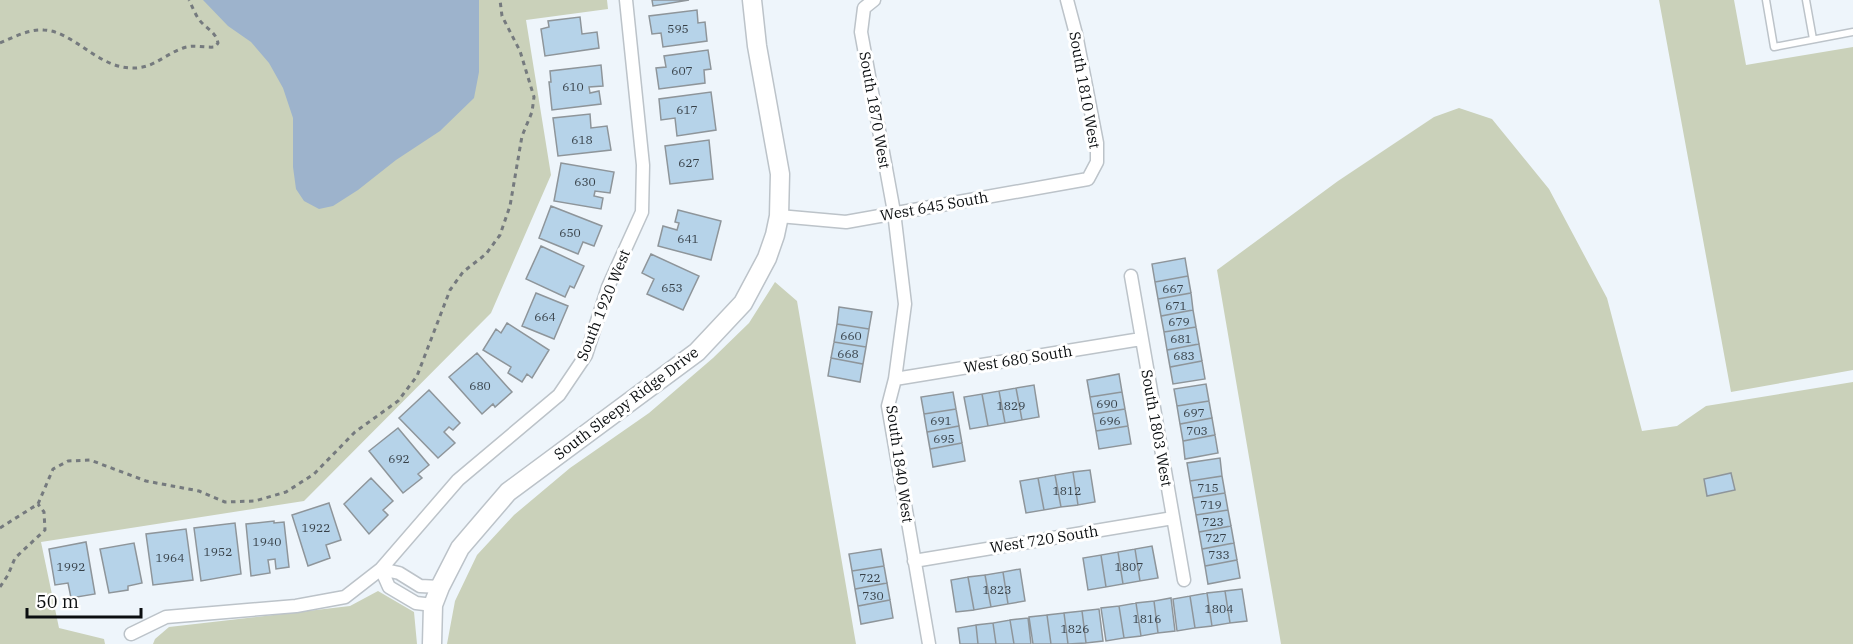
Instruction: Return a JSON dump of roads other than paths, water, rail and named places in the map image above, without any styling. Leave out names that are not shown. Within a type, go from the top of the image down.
[{"type":"street","name":"South 1920 West","points":[[131,634],[166,617],[296,606],[345,597],[381,568],[458,480],[559,394],[586,355],[608,287],[642,212],[643,165],[626,0]]},
{"type":"street","name":"South Sleepy Ridge Drive","points":[[432,644],[424,604],[440,587],[459,548],[507,492],[697,352],[743,303],[767,258],[776,235],[779,216],[780,174],[757,46],[752,0]]},
{"type":"street","name":"South 1810 West","points":[[1067,0],[1076,34],[1097,143],[1097,162],[1088,179]]},
{"type":"street","name":"South 1870 West","points":[[869,4],[861,32],[894,212]]},
{"type":"street","name":"West 645 South","points":[[779,216],[846,222],[1088,179]]},
{"type":"street","name":"South 1840 West","points":[[894,212],[905,304],[895,379],[888,406],[929,644]]},
{"type":"street","name":"South 1803 West","points":[[1131,276],[1184,580]]},
{"type":"street","name":"West 680 South","points":[[895,379],[1141,339]]},
{"type":"street","name":"West 720 South","points":[[914,561],[1173,518]]},
{"type":"street","points":[[381,568],[399,573],[420,586],[440,587]]},
{"type":"street","points":[[381,568],[388,587],[424,604]]},
{"type":"lane","points":[[1766,0],[1774,47],[1853,32]]},
{"type":"lane","points":[[1806,0],[1813,39]]},
{"type":"water","points":[[203,0],[479,0],[479,72],[474,98],[440,131],[396,160],[358,190],[333,206],[319,209],[304,201],[296,189],[293,167],[293,118],[283,88],[269,63],[251,42],[228,26]]}]
